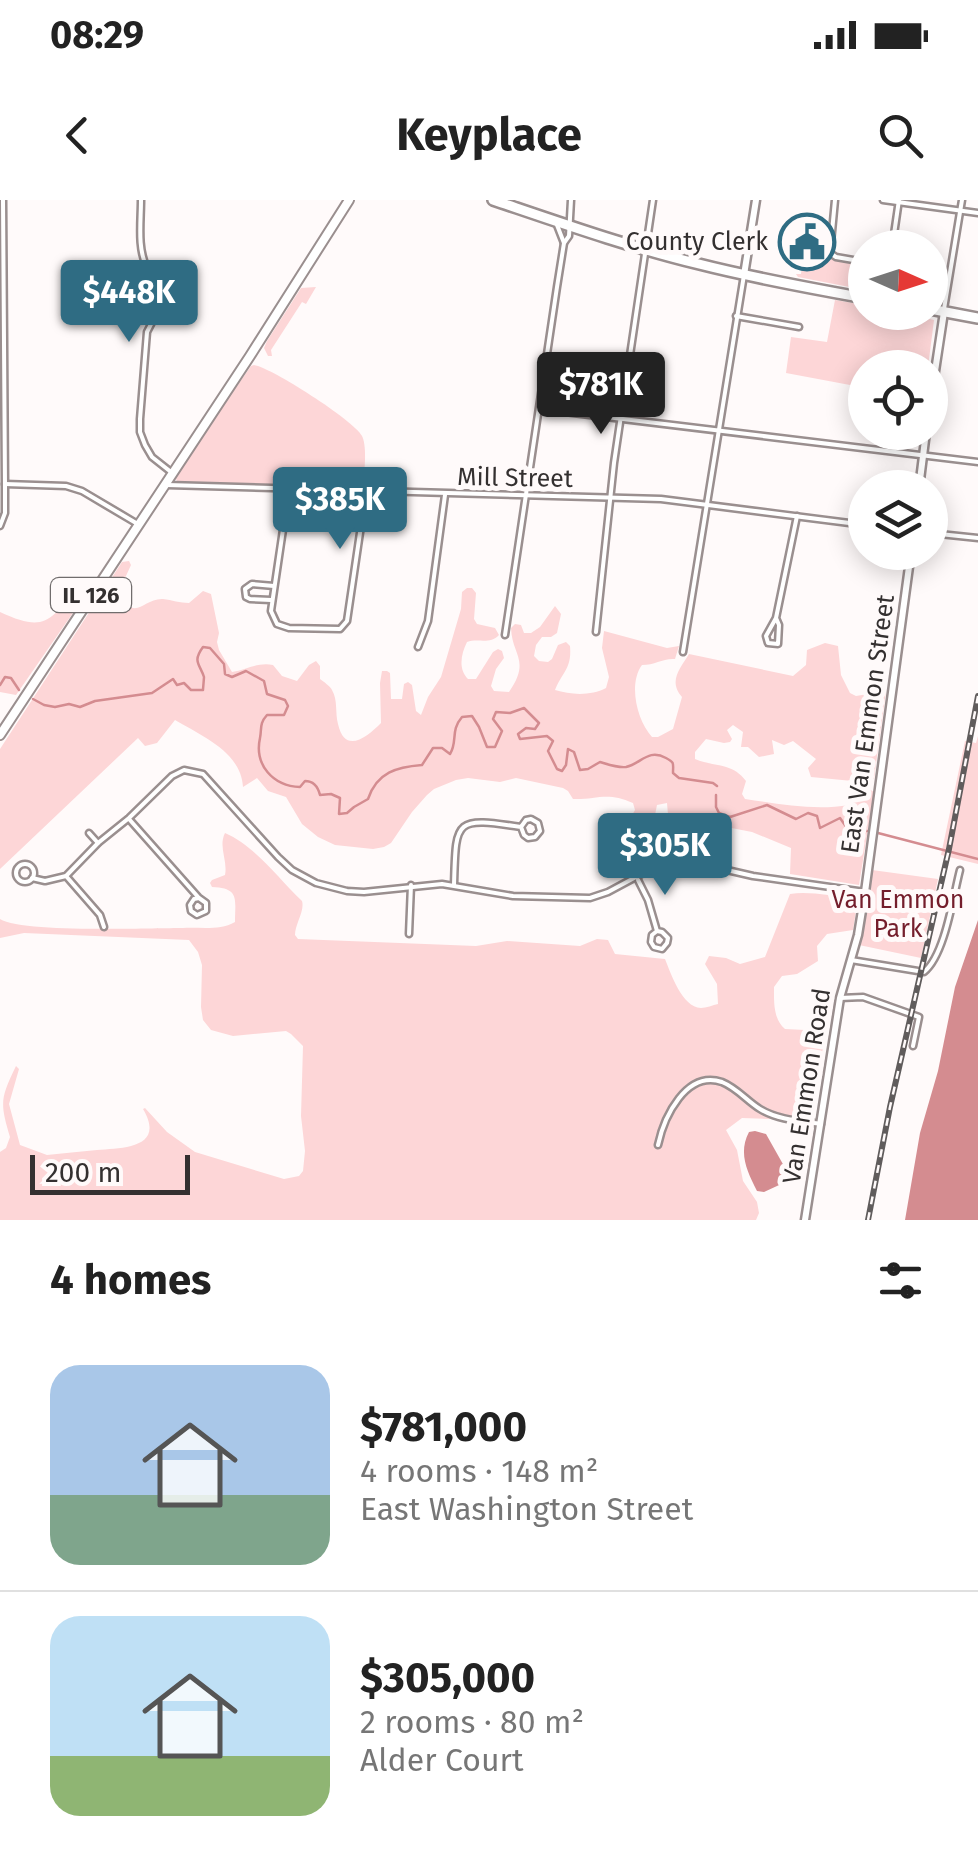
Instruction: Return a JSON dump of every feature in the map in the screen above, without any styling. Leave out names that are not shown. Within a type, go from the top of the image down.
[{"type":"highway","points":[[492,200],[646,250],[744,275],[848,295]]},
{"type":"highway","points":[[948,313],[978,318]]},
{"type":"main road","points":[[163,485],[350,200]]},
{"type":"main road","name":"IL 126","points":[[0,734],[163,485]]},
{"type":"street","points":[[0,526],[6,484],[3,200]]},
{"type":"street","points":[[141,200],[141,250],[165,297],[147,332],[140,432],[152,457],[171,472]]},
{"type":"street","points":[[505,635],[564,244],[569,236],[571,200]]},
{"type":"street","points":[[596,632],[610,497],[653,200]]},
{"type":"street","points":[[683,652],[756,200]]},
{"type":"street","points":[[835,200],[830,253],[848,259]]},
{"type":"street","points":[[882,200],[978,214]]},
{"type":"street","points":[[948,285],[962,200]]},
{"type":"street","points":[[895,230],[899,201]]},
{"type":"street","points":[[555,221],[564,244]]},
{"type":"street","points":[[736,316],[798,327]]},
{"type":"street","points":[[540,409],[978,462]]},
{"type":"street","points":[[922,470],[924,450]]},
{"type":"street","points":[[6,484],[56,485],[82,491],[137,524]]},
{"type":"street","name":"Mill Street","points":[[163,485],[610,497],[707,504],[848,522]]},
{"type":"street","points":[[288,489],[272,616],[281,626],[340,629],[347,621],[366,492]]},
{"type":"street","points":[[418,647],[428,622],[446,494]]},
{"type":"street","points":[[776,618],[780,635],[774,645],[768,643],[766,636],[776,618],[797,516]]},
{"type":"street","points":[[948,534],[978,538]]},
{"type":"street","name":"East Van Emmon Street","points":[[851,960],[865,892],[909,570]]},
{"type":"street","points":[[271,600],[250,599],[245,589],[252,584],[274,586]]},
{"type":"street","points":[[32,878],[52,881],[66,876],[98,842],[172,776],[184,770],[197,771],[208,780],[278,857],[303,877],[347,891],[439,884],[513,896],[590,898],[662,863],[680,860],[753,876],[865,892]]},
{"type":"street","points":[[129,818],[199,898]]},
{"type":"street","points":[[454,886],[455,842],[460,830],[470,822],[480,821],[521,827]]},
{"type":"street","points":[[89,833],[98,842]]},
{"type":"street","points":[[851,960],[924,972],[932,966],[960,870]]},
{"type":"street","points":[[66,876],[100,914],[104,927]]},
{"type":"street","points":[[637,878],[657,932]]},
{"type":"street","points":[[409,934],[410,885]]},
{"type":"street","name":"Van Emmon Road","points":[[805,1220],[840,998],[851,960]]},
{"type":"street","points":[[840,998],[864,997],[919,1017],[913,1046]]},
{"type":"street","points":[[658,1146],[670,1111],[684,1092],[698,1082],[710,1080],[731,1086],[774,1116],[821,1124]]},
{"type":"green space","points":[[822,256],[848,262],[848,287],[798,277],[802,266],[818,266]]},
{"type":"green space","points":[[316,287],[271,350],[272,356],[268,356],[264,348],[267,341],[301,288]]},
{"type":"green space","points":[[835,300],[848,302],[848,330],[933,330],[930,350],[848,350],[848,385],[786,373],[791,337],[827,342]]},
{"type":"green space","points":[[254,365],[294,385],[356,428],[365,446],[362,485],[177,481],[178,470]]},
{"type":"green space","points":[[129,561],[131,565],[119,596],[131,607],[163,599],[189,603],[203,591],[211,594],[219,650],[232,672],[267,664],[282,676],[297,681],[316,661],[320,679],[334,694],[341,733],[351,741],[363,738],[381,723],[382,671],[390,673],[391,699],[402,699],[404,684],[412,685],[416,711],[421,715],[441,677],[461,609],[462,592],[467,588],[476,593],[477,624],[495,628],[499,635],[492,640],[467,642],[462,656],[463,671],[468,679],[476,679],[493,652],[502,651],[504,658],[491,686],[494,691],[509,692],[519,672],[511,628],[521,625],[524,633],[531,633],[555,606],[561,614],[557,633],[542,637],[534,656],[548,662],[558,645],[566,642],[570,646],[568,665],[555,690],[581,694],[606,688],[609,677],[602,648],[604,631],[667,648],[679,646],[675,659],[642,665],[638,673],[636,702],[652,737],[673,729],[682,697],[676,680],[689,654],[793,676],[806,665],[807,650],[825,643],[838,646],[841,675],[850,693],[856,696],[886,691],[874,779],[863,782],[811,777],[808,768],[816,759],[793,741],[784,745],[772,740],[774,754],[759,757],[748,747],[741,747],[743,732],[733,725],[727,730],[730,742],[706,739],[695,752],[695,759],[741,775],[746,781],[742,794],[745,799],[836,807],[849,805],[862,790],[874,792],[859,885],[790,874],[791,848],[752,832],[711,821],[700,829],[665,827],[667,803],[657,805],[653,825],[642,836],[616,842],[635,810],[633,803],[609,797],[573,799],[563,788],[516,778],[500,782],[456,780],[427,795],[384,847],[335,845],[302,824],[286,797],[268,791],[257,778],[243,787],[241,775],[228,755],[175,720],[157,743],[145,746],[138,738],[0,869],[0,749],[122,562]]},
{"type":"green space","points":[[76,588],[82,589],[84,597],[16,695],[0,692],[0,612],[26,622],[44,621]]},
{"type":"green space","points":[[978,736],[978,864],[941,855],[965,741],[976,743]]},
{"type":"green space","points":[[225,833],[256,854],[302,901],[295,931],[298,939],[476,946],[507,941],[580,946],[597,939],[608,940],[615,954],[665,959],[683,996],[701,1008],[718,1004],[717,984],[705,964],[709,956],[740,964],[765,957],[790,894],[853,899],[853,930],[827,934],[817,946],[818,961],[797,974],[782,976],[774,987],[776,1015],[785,1029],[825,1031],[814,1114],[742,1118],[726,1130],[737,1150],[743,1181],[757,1202],[756,1220],[0,1220],[0,1152],[10,1137],[3,1101],[16,1066],[19,1069],[9,1104],[20,1145],[47,1155],[138,1143],[149,1132],[145,1108],[167,1132],[195,1152],[284,1179],[299,1176],[303,1171],[303,1046],[286,1031],[233,1036],[211,1030],[203,1020],[201,1007],[202,965],[189,940],[24,933],[0,938],[0,919],[33,926],[87,929],[210,928],[235,922],[232,892],[210,883],[225,875]]},
{"type":"green space","name":"Van Emmon Park","points":[[872,870],[938,879],[921,958],[859,945]]},
{"type":"shaded area","points":[[978,920],[978,1220],[905,1220],[920,1133],[938,1071],[955,987]]},
{"type":"shaded area","points":[[749,1132],[766,1134],[790,1170],[790,1180],[764,1192],[757,1191],[745,1162],[746,1140]]},
{"type":"waterway","points":[[33,699],[55,707],[80,707],[95,701],[152,693],[173,679],[177,685],[184,683],[191,690],[203,690],[198,656],[203,647],[210,648],[224,664],[225,674],[232,677],[246,671],[264,681],[267,694],[285,700],[288,706],[284,715],[267,715],[262,724],[260,757],[268,772],[290,786],[311,782],[320,795],[340,798],[339,814],[368,799],[382,777],[404,767],[422,765],[433,748],[450,754],[462,717],[472,716],[487,747],[495,747],[502,731],[493,719],[496,712],[524,708],[539,723],[535,729],[526,728],[518,734],[520,739],[547,736],[553,741],[548,751],[557,769],[562,771],[566,765],[568,749],[574,752],[580,770],[600,762],[626,767],[660,755],[671,761],[673,773],[679,778],[717,786]]},
{"type":"waterway","points":[[0,685],[5,677],[11,678],[19,690]]},
{"type":"waterway","points":[[716,795],[719,813],[730,817],[767,805],[796,819],[808,813],[817,816],[820,828],[840,818],[847,828],[867,831]]},
{"type":"waterway","points":[[878,833],[978,859]]},
{"type":"railway","points":[[868,1220],[949,849],[978,696]]},
{"type":"place","name":"County Clerk","points":[[807,242]]}]
